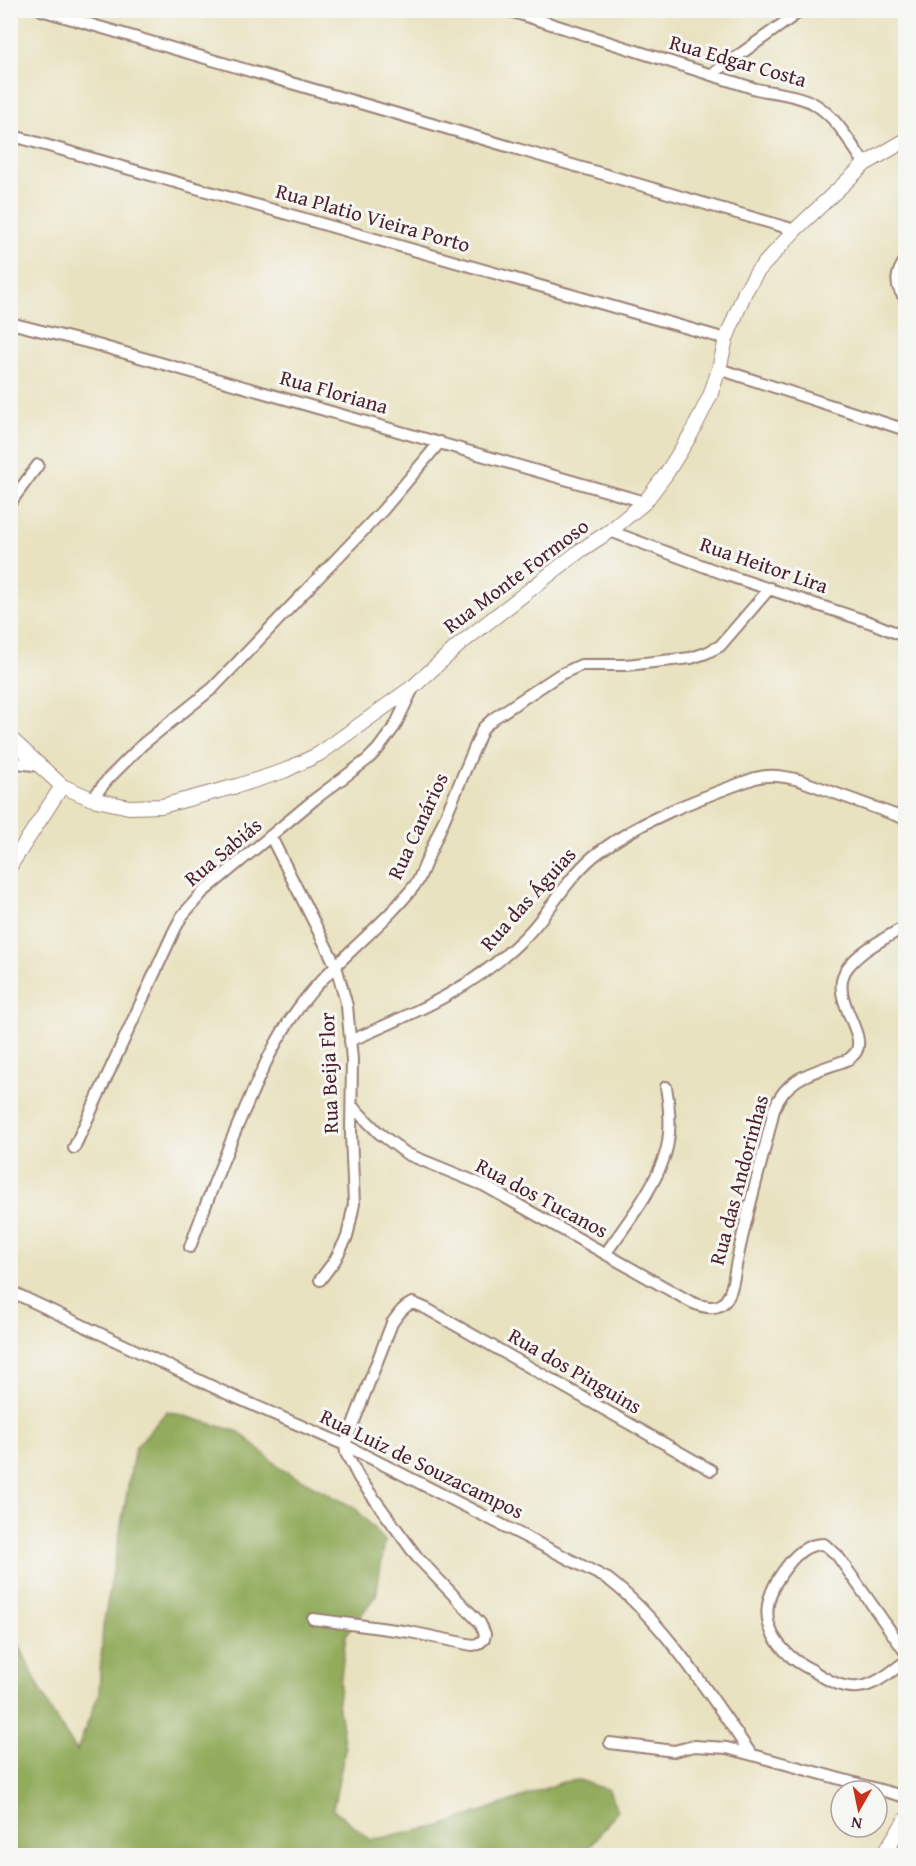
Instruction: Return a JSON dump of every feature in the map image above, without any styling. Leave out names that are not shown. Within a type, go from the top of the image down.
[{"type":"street","points":[[41,10],[795,230]]},
{"type":"street","name":"Rua Edgar Costa","points":[[507,10],[711,75],[815,104],[835,120],[865,164]]},
{"type":"street","points":[[711,75],[802,10]]},
{"type":"street","name":"Rua Platio Vieira Porto","points":[[10,135],[726,339]]},
{"type":"street","name":"Rua Monte Formoso","points":[[10,738],[62,786],[92,799],[129,807],[162,806],[237,786],[284,771],[319,754],[414,686],[460,644],[645,502],[691,434],[710,396],[726,339],[745,292],[757,272],[795,230],[865,164],[906,140]]},
{"type":"street","points":[[906,259],[897,275],[897,287],[906,299]]},
{"type":"street","name":"Rua Floriana","points":[[10,323],[94,344],[645,502]]},
{"type":"street","points":[[719,369],[906,430]]},
{"type":"street","points":[[92,799],[108,779],[143,744],[213,688],[383,510],[440,442]]},
{"type":"street","points":[[10,503],[38,465]]},
{"type":"street","name":"Rua Heitor Lira","points":[[610,531],[906,637]]},
{"type":"street","name":"Rua Canários","points":[[190,1247],[220,1167],[272,1050],[297,1010],[336,966],[407,896],[418,881],[483,728],[536,689],[581,665],[626,665],[691,658],[706,654],[720,646],[770,588]]},
{"type":"street","name":"Rua Sabiás","points":[[74,1148],[182,916],[202,893],[378,749],[395,726],[414,686]]},
{"type":"street","points":[[10,762],[41,766]]},
{"type":"street","name":"Rua das Águias","points":[[350,1041],[415,1013],[477,978],[506,956],[528,935],[584,864],[634,829],[682,805],[755,778],[766,775],[782,776],[906,819]]},
{"type":"street","points":[[10,866],[62,786]]},
{"type":"street","name":"Rua Beija Flor","points":[[271,837],[336,966],[345,997],[350,1041],[351,1134],[355,1198],[347,1237],[335,1260],[320,1280]]},
{"type":"street","name":"Rua das Andorinhas","points":[[722,1304],[731,1286],[743,1228],[779,1097],[795,1081],[849,1059],[856,1053],[857,1035],[844,1002],[842,983],[844,974],[849,966],[871,947],[906,926]]},
{"type":"street","points":[[605,1254],[638,1207],[666,1152],[669,1126],[666,1087]]},
{"type":"street","name":"Rua dos Tucanos","points":[[352,1106],[379,1133],[416,1158],[483,1185],[692,1302],[713,1307],[722,1304]]},
{"type":"street","name":"Rua Luiz de Souzacampos","points":[[10,1291],[228,1394],[345,1445],[608,1579],[626,1593],[670,1641],[751,1754]]},
{"type":"street","name":"Rua dos Pinguins","points":[[345,1445],[392,1323],[403,1307],[413,1303],[711,1470]]},
{"type":"street","points":[[313,1619],[410,1632],[472,1645],[484,1639],[485,1634],[480,1623],[417,1557],[359,1478],[345,1453],[345,1445]]},
{"type":"street","points":[[906,1653],[837,1555],[824,1544],[804,1548],[774,1583],[766,1611],[770,1629],[790,1656],[819,1676],[851,1688],[867,1686],[906,1661]]},
{"type":"street","points":[[610,1743],[675,1750],[694,1746],[727,1748],[906,1797]]},
{"type":"street","points":[[873,1856],[885,1851],[906,1819]]},
{"type":"green space","points":[[167,1411],[239,1432],[281,1469],[355,1508],[385,1541],[376,1595],[346,1635],[338,1702],[345,1749],[333,1809],[371,1840],[442,1826],[563,1782],[579,1780],[609,1790],[617,1811],[584,1855],[11,1855],[10,1619],[12,1631],[52,1713],[77,1751],[99,1693],[103,1627],[135,1448]]}]
